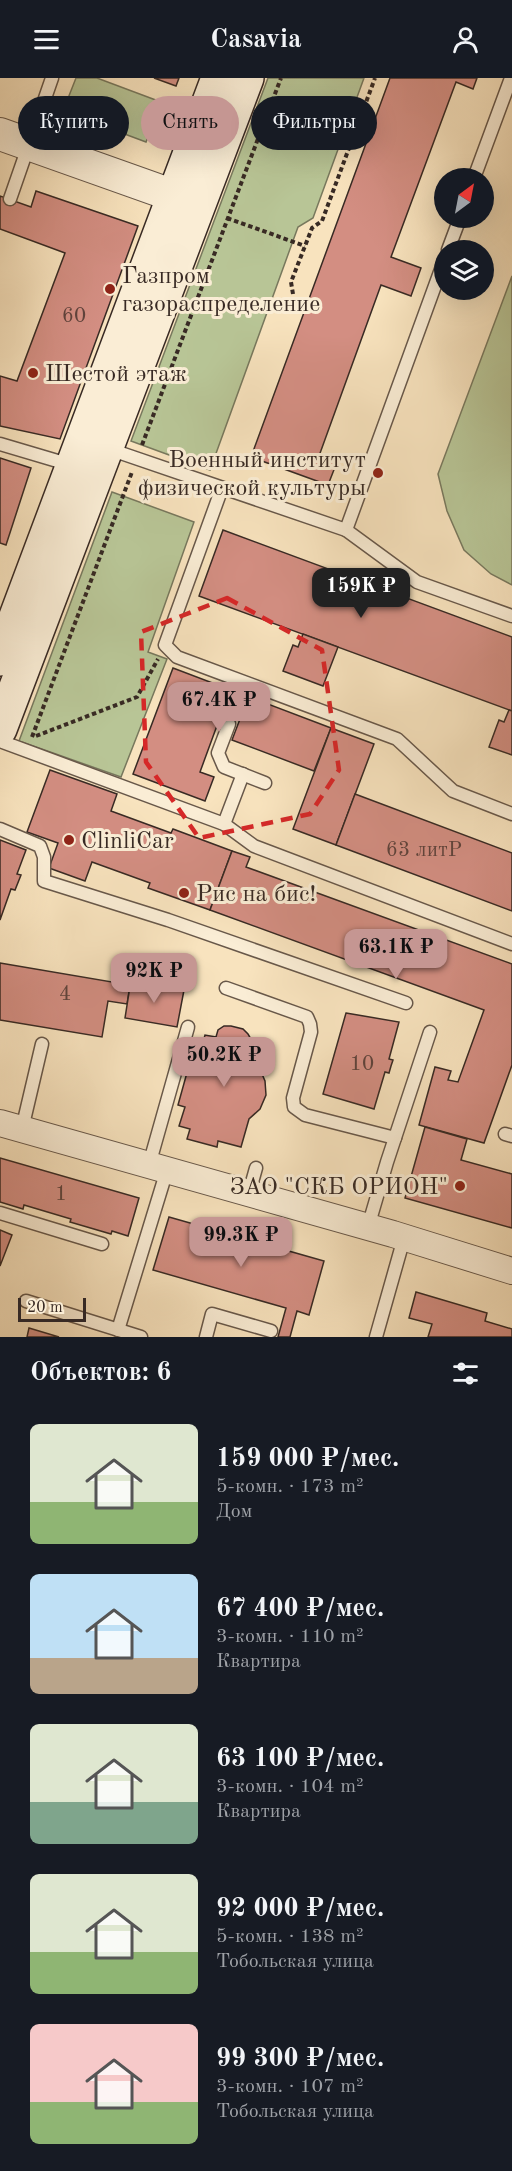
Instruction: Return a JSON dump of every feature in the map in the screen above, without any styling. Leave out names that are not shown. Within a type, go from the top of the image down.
[{"type":"main road","points":[[198,205],[218,78]]},
{"type":"main road","points":[[0,659],[198,205],[247,78]]},
{"type":"main road","points":[[0,729],[90,457]]},
{"type":"street","points":[[14,139],[198,205]]},
{"type":"street","points":[[11,1126],[368,1227],[512,1271]]},
{"type":"lane","points":[[10,199],[14,139],[52,78]]},
{"type":"lane","points":[[478,168],[511,78]]},
{"type":"lane","points":[[345,530],[434,288]]},
{"type":"lane","points":[[0,444],[90,457],[222,488],[345,530],[417,582],[512,616]]},
{"type":"lane","points":[[222,488],[165,645],[177,657],[397,739],[453,791],[512,814]]},
{"type":"lane","points":[[229,724],[218,753],[224,767],[265,783]]},
{"type":"lane","points":[[0,741],[224,824],[254,846],[512,944]]},
{"type":"lane","points":[[224,824],[243,774]]},
{"type":"lane","points":[[0,829],[40,846],[44,857],[44,880],[168,920],[406,1003]]},
{"type":"lane","points":[[226,988],[307,1017],[311,1032],[293,1098],[294,1107],[305,1115],[395,1138]]},
{"type":"lane","points":[[118,1330],[158,1168],[188,1027]]},
{"type":"lane","points":[[368,1227],[430,1032]]},
{"type":"lane","points":[[11,1126],[42,1044]]},
{"type":"lane","points":[[249,1193],[256,1168]]},
{"type":"lane","points":[[0,1213],[102,1244]]},
{"type":"lane","points":[[376,1337],[404,1238]]},
{"type":"lane","points":[[26,1301],[141,1337]]},
{"type":"lane","points":[[206,1337],[212,1314],[271,1331]]},
{"type":"path","points":[[140,451],[281,78]]},
{"type":"path","points":[[293,294],[291,282],[312,228],[322,221],[375,78]]},
{"type":"path","points":[[198,205],[228,219],[305,246]]},
{"type":"path","points":[[133,469],[32,738],[137,697],[165,645]]},
{"type":"highlighted area","points":[[227,598],[322,650],[339,770],[310,814],[199,838],[146,762],[141,632]]},
{"type":"green space","points":[[76,78],[97,78],[145,96],[141,96],[141,140],[129,136],[129,96],[69,96]]},
{"type":"green space","points":[[268,78],[364,78],[357,96],[261,96]]},
{"type":"green space","points":[[251,123],[251,150],[338,150],[313,218],[298,227],[210,470],[131,441]]},
{"type":"green space","points":[[512,276],[512,585],[491,574],[464,550],[447,511],[438,474]]},
{"type":"green space","points":[[112,492],[194,522],[148,652],[167,659],[121,777],[19,741]]},
{"type":"building","points":[[154,78],[179,78],[176,86]]},
{"type":"building","points":[[390,78],[477,78],[473,89],[456,82],[391,257],[421,268],[411,296],[381,285],[319,456],[337,462],[328,485],[251,457],[364,150],[377,150],[377,113]]},
{"type":"building","points":[[36,191],[138,226],[60,439],[0,426],[0,376],[17,381],[65,253],[0,229],[0,196],[31,207]]},
{"type":"building","points":[[0,458],[31,468],[6,545],[0,543]]},
{"type":"building","points":[[223,530],[512,637],[512,711],[199,596]]},
{"type":"building","points":[[303,634],[338,647],[323,686],[283,671],[293,645],[298,647]]},
{"type":"building","points":[[173,668],[331,728],[314,771],[232,740],[240,719],[222,712],[200,772],[214,777],[205,801],[133,774]]},
{"type":"building","points":[[509,710],[512,711],[512,755],[489,747],[499,720],[504,722]]},
{"type":"building","points":[[331,728],[374,744],[336,845],[293,829]]},
{"type":"building","points":[[50,770],[117,794],[111,811],[171,833],[173,829],[232,851],[210,910],[148,888],[150,883],[92,862],[85,881],[49,868],[58,843],[27,832]]},
{"type":"building","points":[[355,794],[512,853],[512,911],[336,845]]},
{"type":"building","points":[[0,840],[26,850],[17,874],[21,875],[15,890],[11,889],[0,920]]},
{"type":"building","points":[[232,851],[250,857],[246,867],[512,964],[512,1065],[484,1143],[419,1125],[435,1067],[451,1071],[448,1080],[458,1082],[484,1010],[210,910]]},
{"type":"building","points":[[0,963],[130,985],[127,1004],[108,1001],[102,1037],[0,1020]]},
{"type":"building","points":[[131,980],[184,990],[177,1027],[125,1018]]},
{"type":"building","points":[[346,1013],[399,1022],[389,1059],[393,1060],[389,1073],[385,1072],[374,1109],[323,1094]]},
{"type":"building","points":[[224,1026],[243,1029],[251,1039],[250,1042],[269,1047],[262,1074],[266,1095],[260,1109],[249,1119],[241,1147],[218,1141],[217,1147],[187,1139],[190,1129],[179,1126],[185,1107],[178,1105],[193,1051],[200,1053],[205,1035],[216,1037],[218,1030]]},
{"type":"building","name":"ЗАО \"СКБ ОРИОН\"","points":[[425,1127],[467,1139],[461,1160],[512,1174],[512,1228],[405,1198]]},
{"type":"building","points":[[0,1158],[139,1198],[128,1236],[112,1231],[111,1234],[70,1222],[71,1219],[24,1205],[23,1209],[0,1202]]},
{"type":"building","points":[[169,1217],[324,1261],[309,1315],[297,1311],[290,1337],[278,1337],[286,1308],[153,1270]]},
{"type":"building","points":[[0,1230],[12,1235],[0,1266]]},
{"type":"building","points":[[416,1292],[487,1313],[485,1321],[512,1329],[512,1337],[428,1337],[432,1324],[409,1318]]},
{"type":"building","points":[[29,1328],[59,1337],[27,1337]]},
{"type":"place","name":"Газпром газораспределение","points":[[110,289]]},
{"type":"place","name":"Шестой этаж","points":[[33,373]]},
{"type":"place","name":"Военный институт физической культуры","points":[[378,473]]},
{"type":"place","name":"ClinliCar","points":[[69,840]]},
{"type":"place","name":"Рис на бис!","points":[[184,893]]},
{"type":"place","name":"ЗАО \"СКБ ОРИОН\"","points":[[460,1186]]}]
